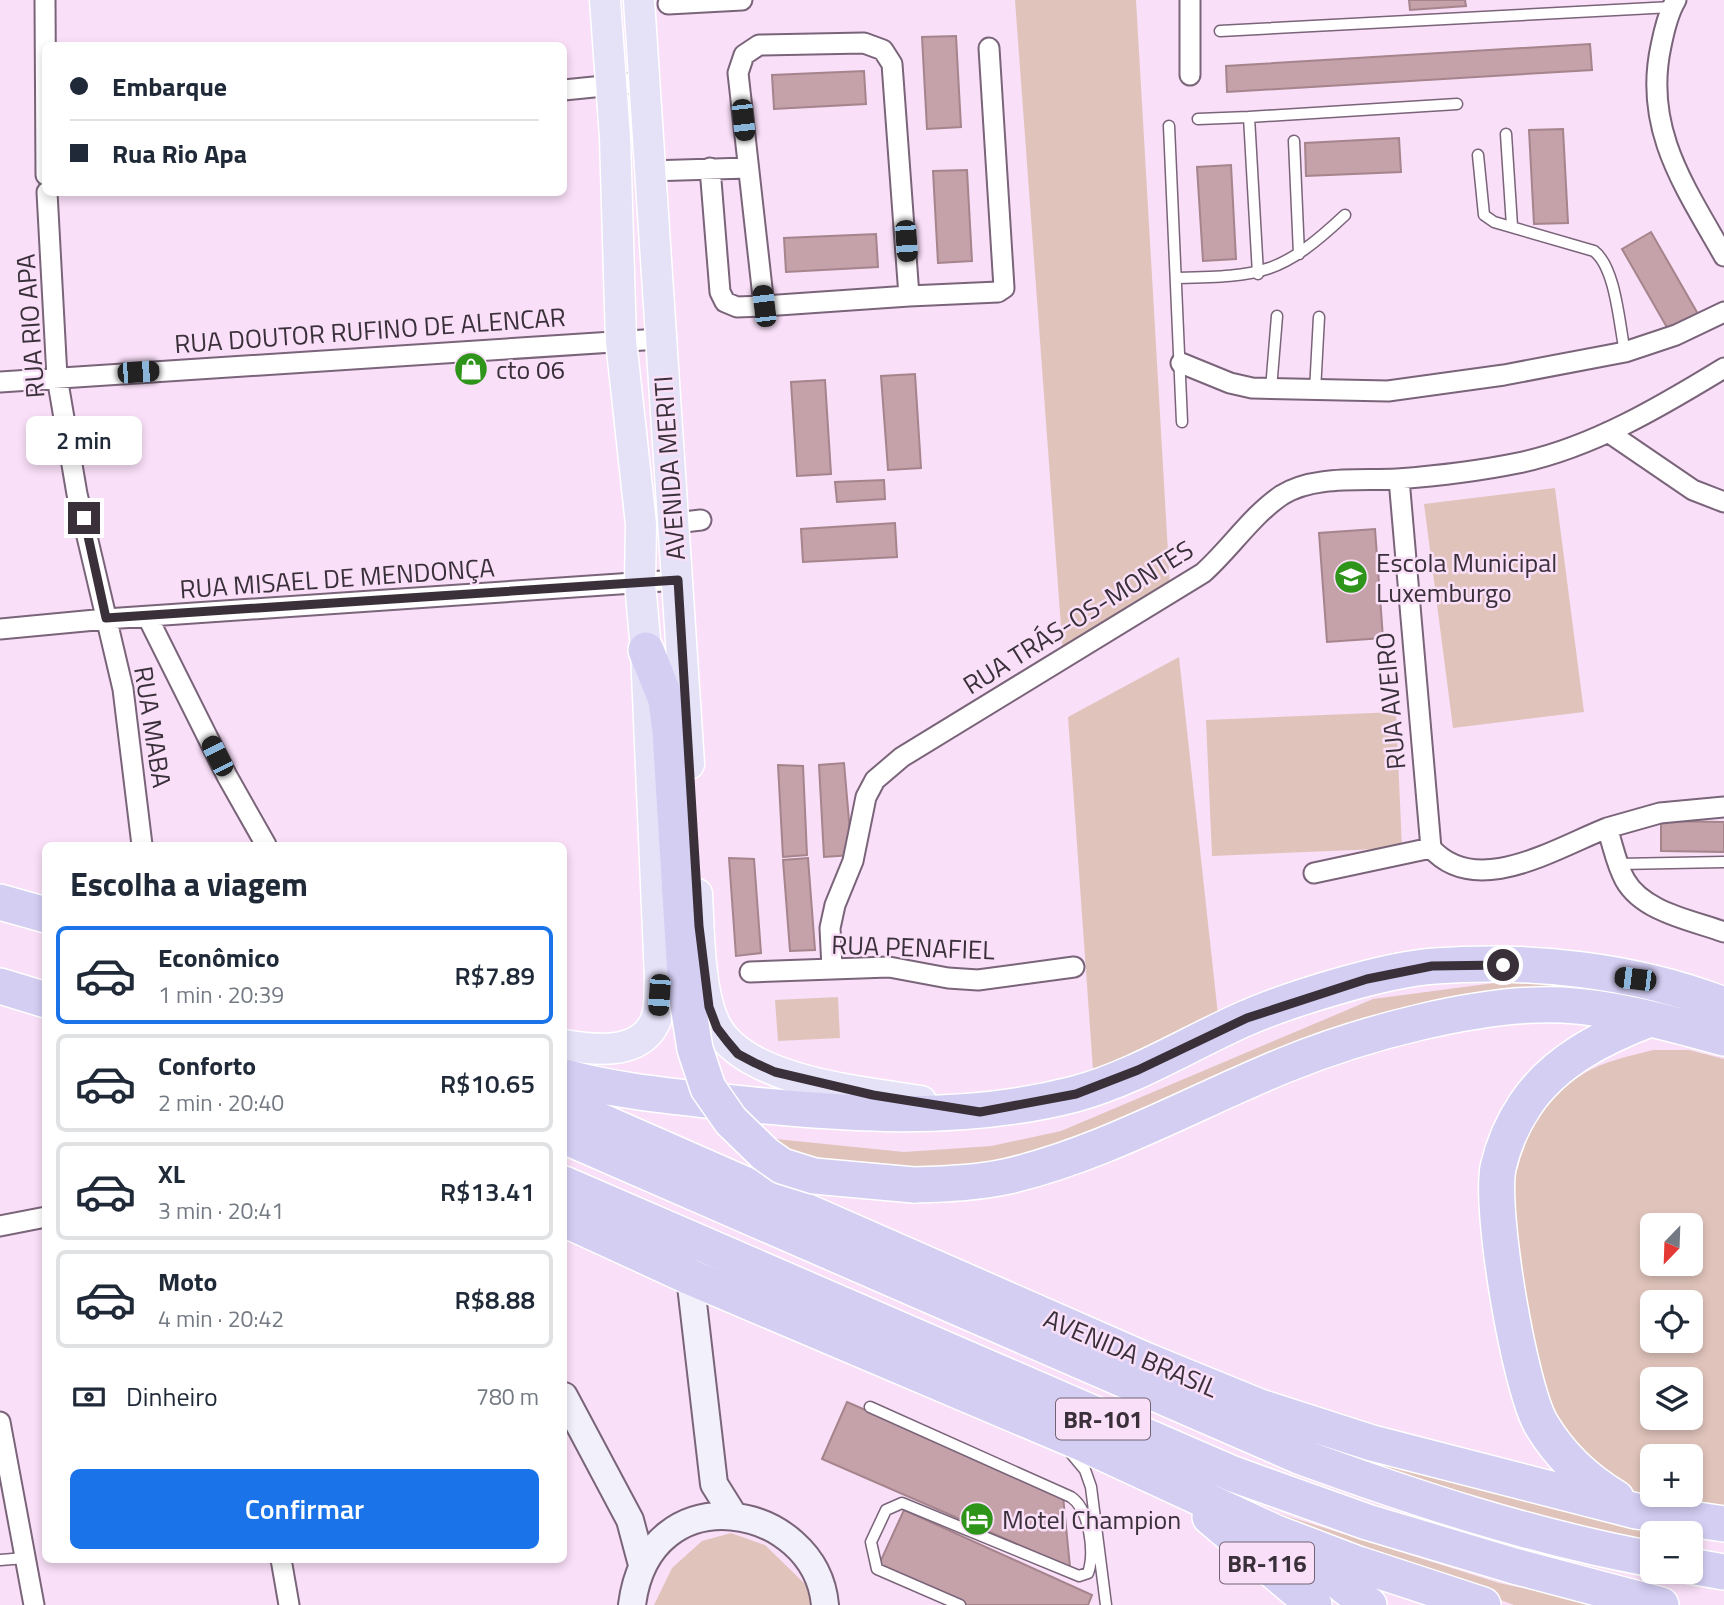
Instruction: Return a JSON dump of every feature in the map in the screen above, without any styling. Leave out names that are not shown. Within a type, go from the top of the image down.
[{"type":"highway","points":[[646,650],[666,700],[670,732],[686,992],[695,1049],[708,1088],[731,1121],[765,1154],[782,1166],[814,1176],[914,1185],[957,1184],[1008,1176],[1067,1160],[1287,1064],[1437,1019],[1562,1005],[1651,1019],[1724,1038]]},
{"type":"highway","points":[[0,878],[42,890]]},
{"type":"highway","points":[[0,902],[42,914]]},
{"type":"highway","points":[[0,962],[42,975]]},
{"type":"highway","points":[[567,1078],[648,1093],[817,1112],[888,1115],[980,1112],[1076,1094],[1138,1070],[1247,1018],[1367,979],[1432,966],[1527,965],[1635,979],[1724,1005]]},
{"type":"highway","points":[[0,986],[42,999]]},
{"type":"highway","points":[[1636,1511],[1589,1482],[1565,1458],[1541,1423],[1531,1401],[1509,1303],[1498,1202],[1498,1170],[1505,1144],[1524,1106],[1541,1083],[1610,1034],[1651,1019]]},
{"type":"highway","name":"AVENIDA BRASIL","points":[[567,1106],[1132,1354],[1260,1407],[1372,1443],[1636,1511],[1724,1524]]},
{"type":"highway","name":"AVENIDA BRASIL","points":[[567,1137],[1299,1457],[1545,1535],[1640,1556]]},
{"type":"highway","name":"BR-101","points":[[567,1185],[1234,1474],[1367,1522],[1514,1566],[1661,1605]]},
{"type":"highway","name":"BR-101","points":[[567,1206],[677,1270],[1048,1429],[1274,1532],[1358,1564],[1483,1605]]},
{"type":"highway","points":[[567,1220],[677,1270]]},
{"type":"highway","name":"BR-116","points":[[1143,1471],[1219,1523],[1314,1605]]},
{"type":"highway","name":"BR-116","points":[[1274,1532],[1369,1605]]},
{"type":"highway","points":[[1703,1568],[1724,1572]]},
{"type":"main road","name":"AVENIDA MERITI","points":[[567,1045],[609,1049],[629,1045],[645,1035],[654,1025],[658,1013],[660,978],[646,650],[640,583],[641,524],[621,341],[605,0]]},
{"type":"main road","name":"AVENIDA MERITI","points":[[654,2],[643,82],[659,339],[688,522],[678,580],[699,926],[709,1007],[717,1028],[738,1054],[775,1072],[873,1095],[980,1112]]},
{"type":"street","points":[[45,0],[45,42]]},
{"type":"street","points":[[654,2],[743,0]]},
{"type":"street","points":[[1189,75],[1190,0]]},
{"type":"street","points":[[1674,3],[1656,69],[1660,130],[1680,178],[1724,256]]},
{"type":"street","points":[[764,306],[738,73],[744,55],[759,45],[864,43],[883,50],[892,64],[909,296]]},
{"type":"street","points":[[710,169],[720,292],[725,302],[737,307],[998,292],[1004,288],[989,48]]},
{"type":"street","points":[[567,90],[643,82]]},
{"type":"street","points":[[649,170],[747,168]]},
{"type":"street","name":"RUA RIO APA","points":[[47,196],[57,377],[77,494],[106,618]]},
{"type":"street","points":[[1181,363],[1230,383],[1271,390],[1388,391],[1438,385],[1625,352],[1675,335],[1724,312]]},
{"type":"street","name":"RUA DOUTOR RUFINO DE ALENCAR","points":[[0,382],[659,339]]},
{"type":"street","name":"RUA TRÁS-OS-MONTES","points":[[832,968],[830,928],[835,905],[853,861],[866,797],[874,780],[886,768],[1203,573],[1225,554],[1260,514],[1284,494],[1321,482],[1399,479],[1516,463],[1553,454],[1608,432],[1724,368]]},
{"type":"street","points":[[1608,432],[1693,490],[1724,502]]},
{"type":"street","name":"RUA AVEIRO","points":[[1399,479],[1429,841]]},
{"type":"street","name":"RUA MISAEL DE MENDONÇA","points":[[0,629],[106,618],[148,618],[678,580]]},
{"type":"street","name":"RUA MABA","points":[[106,618],[128,718],[142,842]]},
{"type":"street","points":[[148,618],[227,776],[264,842]]},
{"type":"street","points":[[1314,873],[1429,841],[1447,864],[1456,868],[1470,871],[1501,870],[1608,828],[1660,813],[1724,807]]},
{"type":"street","points":[[1608,828],[1619,864],[1633,892],[1647,902],[1724,932]]},
{"type":"street","name":"RUA PENAFIEL","points":[[750,972],[889,967],[978,981],[1074,967]]},
{"type":"street","points":[[0,1226],[42,1218]]},
{"type":"street","points":[[677,1270],[699,1335],[714,1484],[734,1516]]},
{"type":"street","points":[[699,1335],[732,1294]]},
{"type":"street","points":[[567,1402],[630,1520],[642,1565]]},
{"type":"street","points":[[0,1422],[34,1605]]},
{"type":"street","points":[[698,1518],[714,1484]]},
{"type":"street","points":[[632,1605],[642,1565],[659,1539],[698,1518],[720,1514],[765,1527],[792,1543],[816,1574],[825,1605]]},
{"type":"street","points":[[630,1520],[659,1539]]},
{"type":"street","points":[[282,1563],[289,1605]]},
{"type":"lane","points":[[1220,32],[1674,3]]},
{"type":"lane","points":[[1198,119],[1457,104]]},
{"type":"lane","points":[[1249,117],[1258,274]]},
{"type":"lane","points":[[1170,126],[1182,422]]},
{"type":"lane","points":[[1506,134],[1512,226]]},
{"type":"lane","points":[[1294,141],[1299,254]]},
{"type":"lane","points":[[1478,155],[1482,211],[1489,219],[1594,251],[1600,256],[1608,273],[1625,352]]},
{"type":"lane","points":[[1177,278],[1258,274],[1282,265],[1299,254],[1345,215]]},
{"type":"lane","points":[[1271,390],[1277,316]]},
{"type":"lane","points":[[1315,391],[1319,317]]},
{"type":"lane","points":[[1619,864],[1724,862]]},
{"type":"lane","points":[[870,1407],[1080,1503],[1084,1513],[1091,1563],[1088,1573],[1079,1576],[902,1503],[886,1510],[871,1542],[877,1569],[960,1605]]},
{"type":"lane","points":[[1048,1429],[1080,1462],[1090,1480],[1107,1605]]},
{"type":"lane","points":[[0,1560],[25,1558]]},
{"type":"shaded area","points":[[1015,0],[1136,0],[1170,587],[1063,654]]},
{"type":"shaded area","points":[[1555,488],[1584,712],[1453,728],[1424,504]]},
{"type":"shaded area","points":[[1179,657],[1219,1024],[1094,1084],[1068,717]]},
{"type":"shaded area","points":[[1396,712],[1402,848],[1212,856],[1206,720]]},
{"type":"shaded area","points":[[1517,980],[1707,1011],[1536,998],[989,1175],[799,1157],[766,1138],[904,1152],[991,1146],[1061,1131],[1373,999]]},
{"type":"shaded area","points":[[838,997],[840,1038],[778,1041],[775,1000]]},
{"type":"shaded area","points":[[1653,1050],[1689,1050],[1724,1059],[1724,1515],[1685,1507],[1703,1507],[1703,1444],[1640,1444],[1640,1495],[1616,1485],[1596,1471],[1552,1416],[1543,1397],[1513,1239],[1509,1210],[1511,1180],[1523,1144],[1543,1111],[1568,1084],[1608,1062]]},
{"type":"shaded area","points":[[973,1303],[1646,1521],[1640,1521],[1640,1548],[1288,1447]]},
{"type":"shaded area","points":[[1195,1487],[1499,1583],[1602,1605],[1514,1605]]},
{"type":"shaded area","points":[[731,1533],[765,1545],[806,1585],[811,1605],[654,1605],[672,1568],[702,1541]]},
{"type":"building","points":[[1409,0],[1465,0],[1466,6],[1410,10]]},
{"type":"building","points":[[956,36],[961,127],[927,129],[922,37]]},
{"type":"building","points":[[1590,44],[1592,70],[1227,92],[1226,66]]},
{"type":"building","points":[[864,71],[866,104],[774,109],[772,75]]},
{"type":"building","points":[[1563,129],[1568,223],[1534,224],[1529,130]]},
{"type":"building","points":[[1399,138],[1401,172],[1306,176],[1305,143]]},
{"type":"building","points":[[1231,165],[1236,259],[1203,261],[1197,167]]},
{"type":"building","points":[[967,170],[972,261],[938,263],[933,171]]},
{"type":"building","points":[[1651,232],[1698,314],[1669,331],[1622,249]]},
{"type":"building","points":[[876,234],[878,267],[786,272],[784,238]]},
{"type":"building","points":[[915,374],[921,468],[888,470],[881,376]]},
{"type":"building","points":[[825,380],[831,474],[797,476],[791,382]]},
{"type":"building","points":[[884,480],[885,499],[837,502],[835,482]]},
{"type":"building","points":[[895,523],[897,557],[803,562],[801,529]]},
{"type":"building","points":[[1375,529],[1383,638],[1327,642],[1319,533]]},
{"type":"building","points":[[844,763],[852,855],[824,857],[819,765]]},
{"type":"building","points":[[778,765],[803,766],[807,855],[783,857]]},
{"type":"building","points":[[1661,821],[1724,822],[1724,852],[1661,851]]},
{"type":"building","points":[[729,858],[754,859],[761,953],[736,956]]},
{"type":"building","points":[[808,858],[815,950],[790,951],[783,860]]},
{"type":"building","points":[[847,1402],[1063,1496],[1070,1567],[822,1459]]},
{"type":"building","points":[[904,1510],[1092,1595],[1088,1605],[962,1605],[877,1569]]},
{"type":"place","name":"cto 06","points":[[471,369]]},
{"type":"place","name":"Escola Municipal Luxemburgo","points":[[1351,577]]},
{"type":"place","name":"Motel Champion","points":[[977,1519]]},
{"type":"route","points":[[84,518],[106,618],[148,618],[678,580],[699,926],[709,1007],[717,1028],[738,1054],[775,1072],[873,1095],[980,1112],[1076,1094],[1138,1070],[1247,1018],[1367,979],[1432,966],[1503,965]]}]
